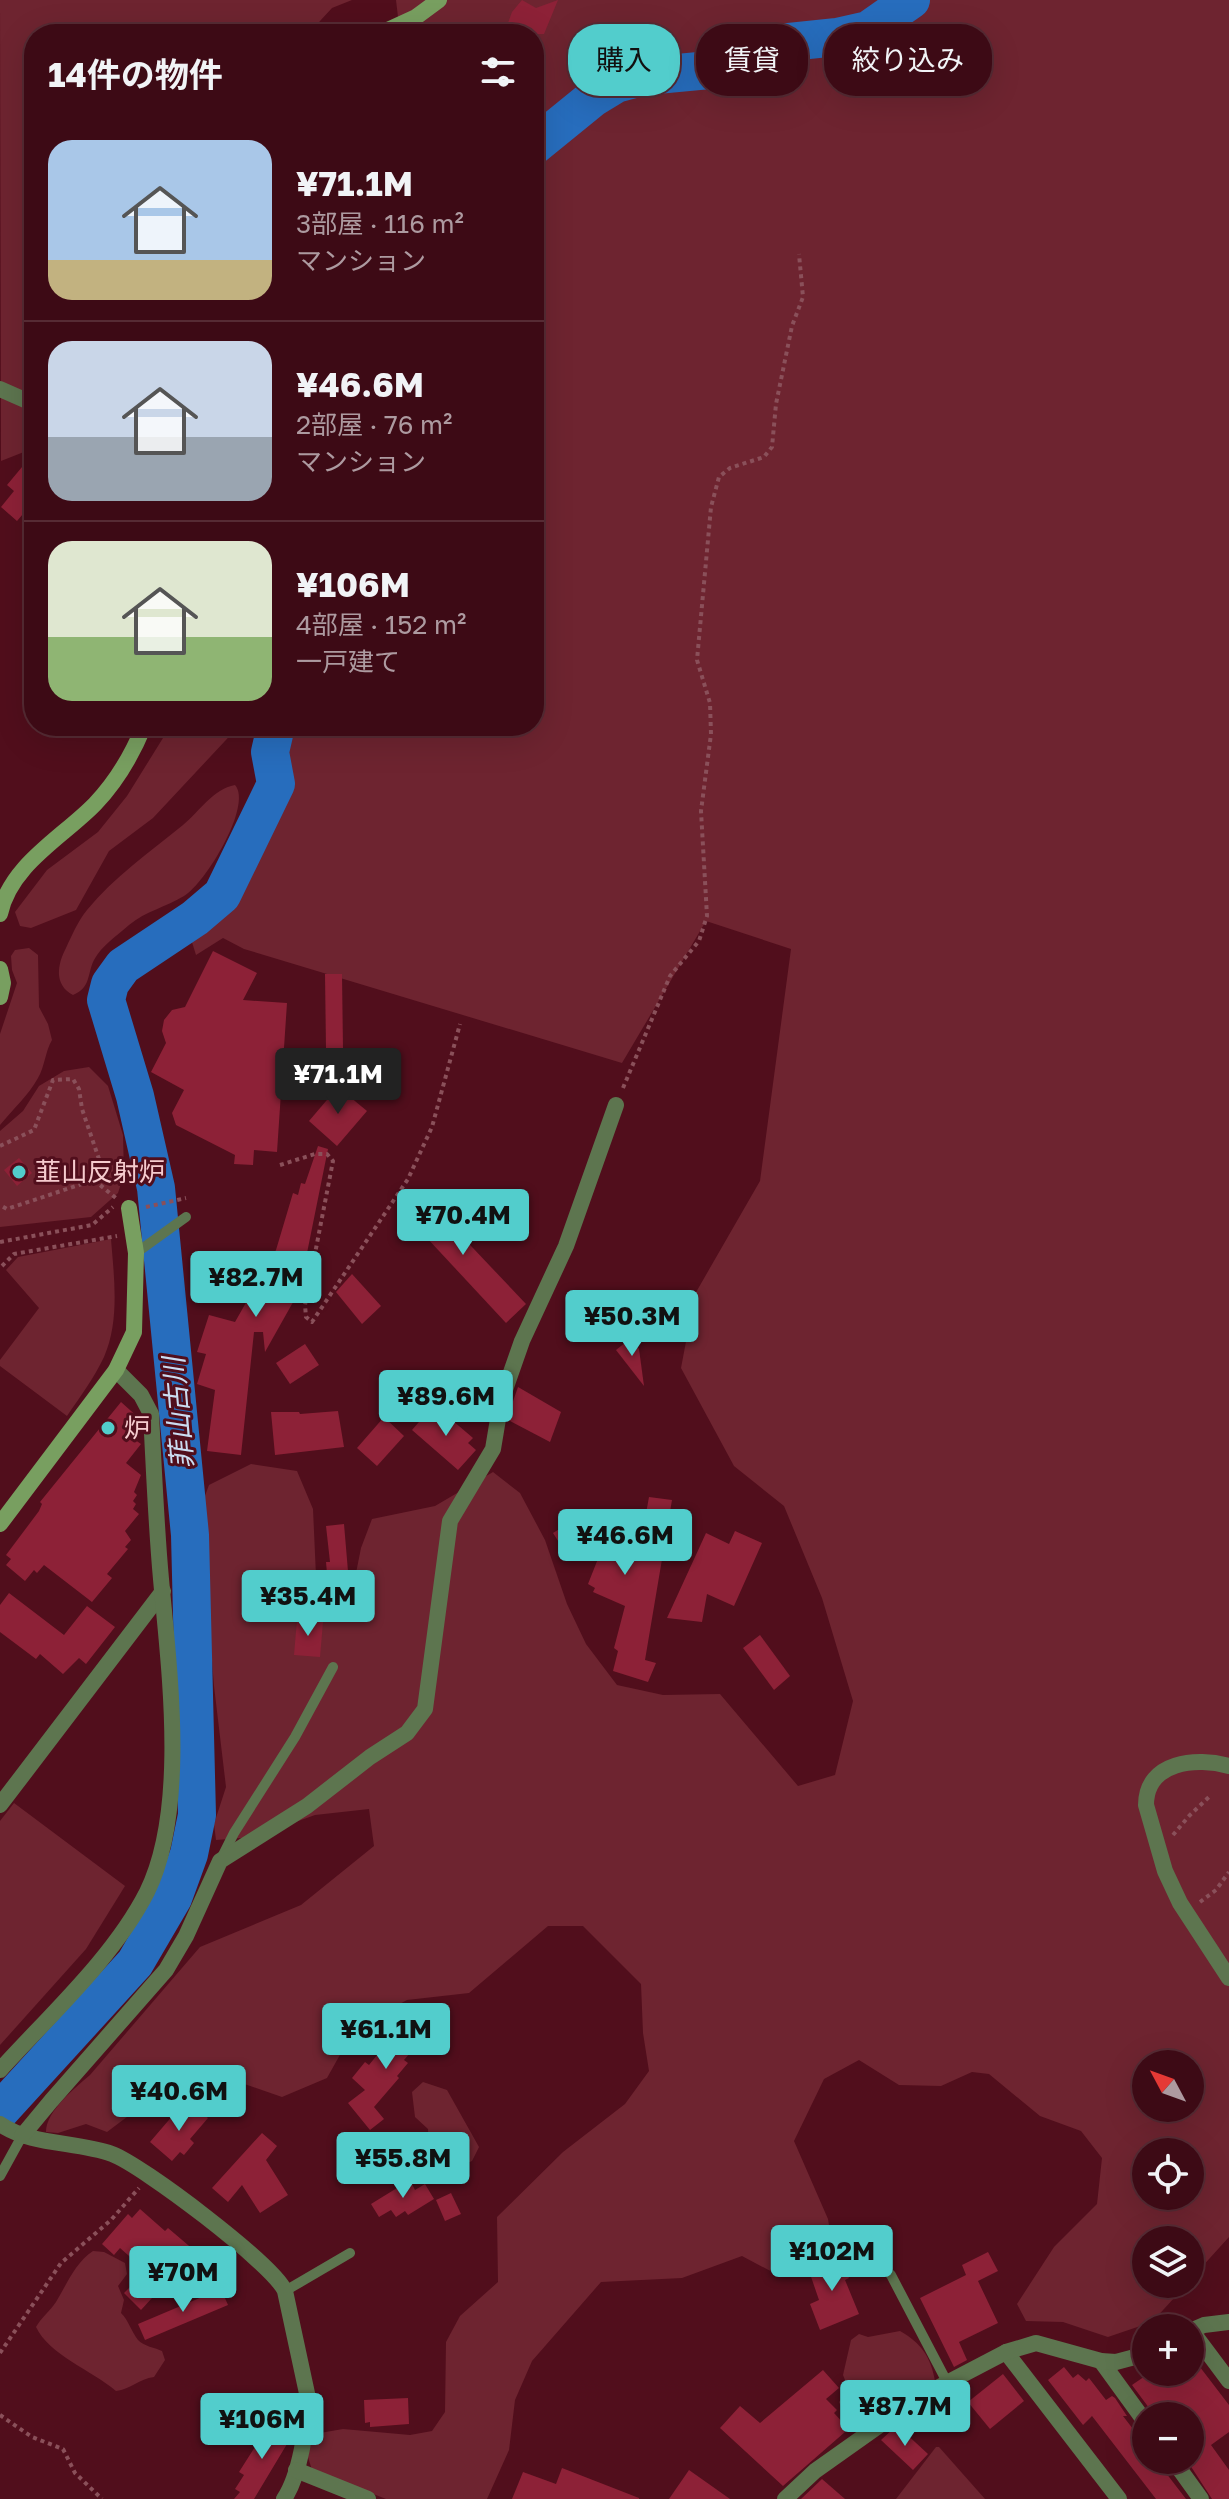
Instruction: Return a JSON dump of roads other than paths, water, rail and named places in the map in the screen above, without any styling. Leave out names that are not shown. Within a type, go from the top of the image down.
[{"type":"main road","points":[[401,24],[439,0]]},
{"type":"main road","points":[[0,914],[9,890],[30,863],[71,827],[117,779],[140,736]]},
{"type":"main road","points":[[0,969],[3,983],[0,997]]},
{"type":"main road","points":[[0,1524],[116,1370],[134,1332],[136,1253],[133,1233],[137,1208]]},
{"type":"street","points":[[0,389],[24,400]]},
{"type":"street","points":[[11,2131],[166,1970],[186,1936],[220,1861],[307,1806],[370,1757],[407,1733],[425,1709],[450,1521],[493,1449],[501,1401],[522,1341],[566,1246],[616,1105]]},
{"type":"street","points":[[0,2070],[116,1942],[147,1890],[161,1858],[168,1815],[171,1718],[151,1414],[141,1395],[116,1370]]},
{"type":"street","points":[[0,1805],[163,1591]]},
{"type":"street","points":[[1229,1766],[1211,1761],[1181,1762],[1157,1777],[1146,1795],[1159,1852],[1182,1906],[1229,1978]]},
{"type":"street","points":[[11,2131],[84,2146],[128,2161],[239,2243],[276,2276],[285,2291],[308,2398],[308,2415],[296,2470],[284,2499]]},
{"type":"street","points":[[1204,2325],[1229,2322]]},
{"type":"street","points":[[785,2499],[815,2471],[918,2398],[1006,2352],[1036,2343],[1101,2361],[1132,2359]]},
{"type":"street","points":[[1204,2348],[1229,2381]]},
{"type":"street","points":[[1006,2352],[1119,2499]]},
{"type":"street","points":[[1101,2361],[1132,2404]]},
{"type":"street","points":[[296,2470],[368,2499]]},
{"type":"street","points":[[1183,2474],[1201,2499]]},
{"type":"lane","points":[[136,1253],[186,1217]]},
{"type":"lane","points":[[220,1861],[333,1667]]},
{"type":"lane","points":[[0,2176],[11,2131]]},
{"type":"lane","points":[[285,2291],[350,2253]]},
{"type":"lane","points":[[857,2254],[882,2266],[891,2275],[947,2382]]},
{"type":"waterway","name":"菲山古川","points":[[544,138],[593,98],[616,84],[646,76],[720,69],[789,42],[868,30],[911,0]]},
{"type":"waterway","name":"菲山古川","points":[[0,2111],[135,1963],[173,1898],[189,1854],[197,1815],[190,1535],[156,1188],[135,1096],[106,1000],[110,984],[123,966],[195,918],[222,895],[276,784],[270,752],[274,736]]},
{"type":"place","name":"韮山反射炉","points":[[19,1172]]},
{"type":"place","name":"炉","points":[[108,1428]]}]
